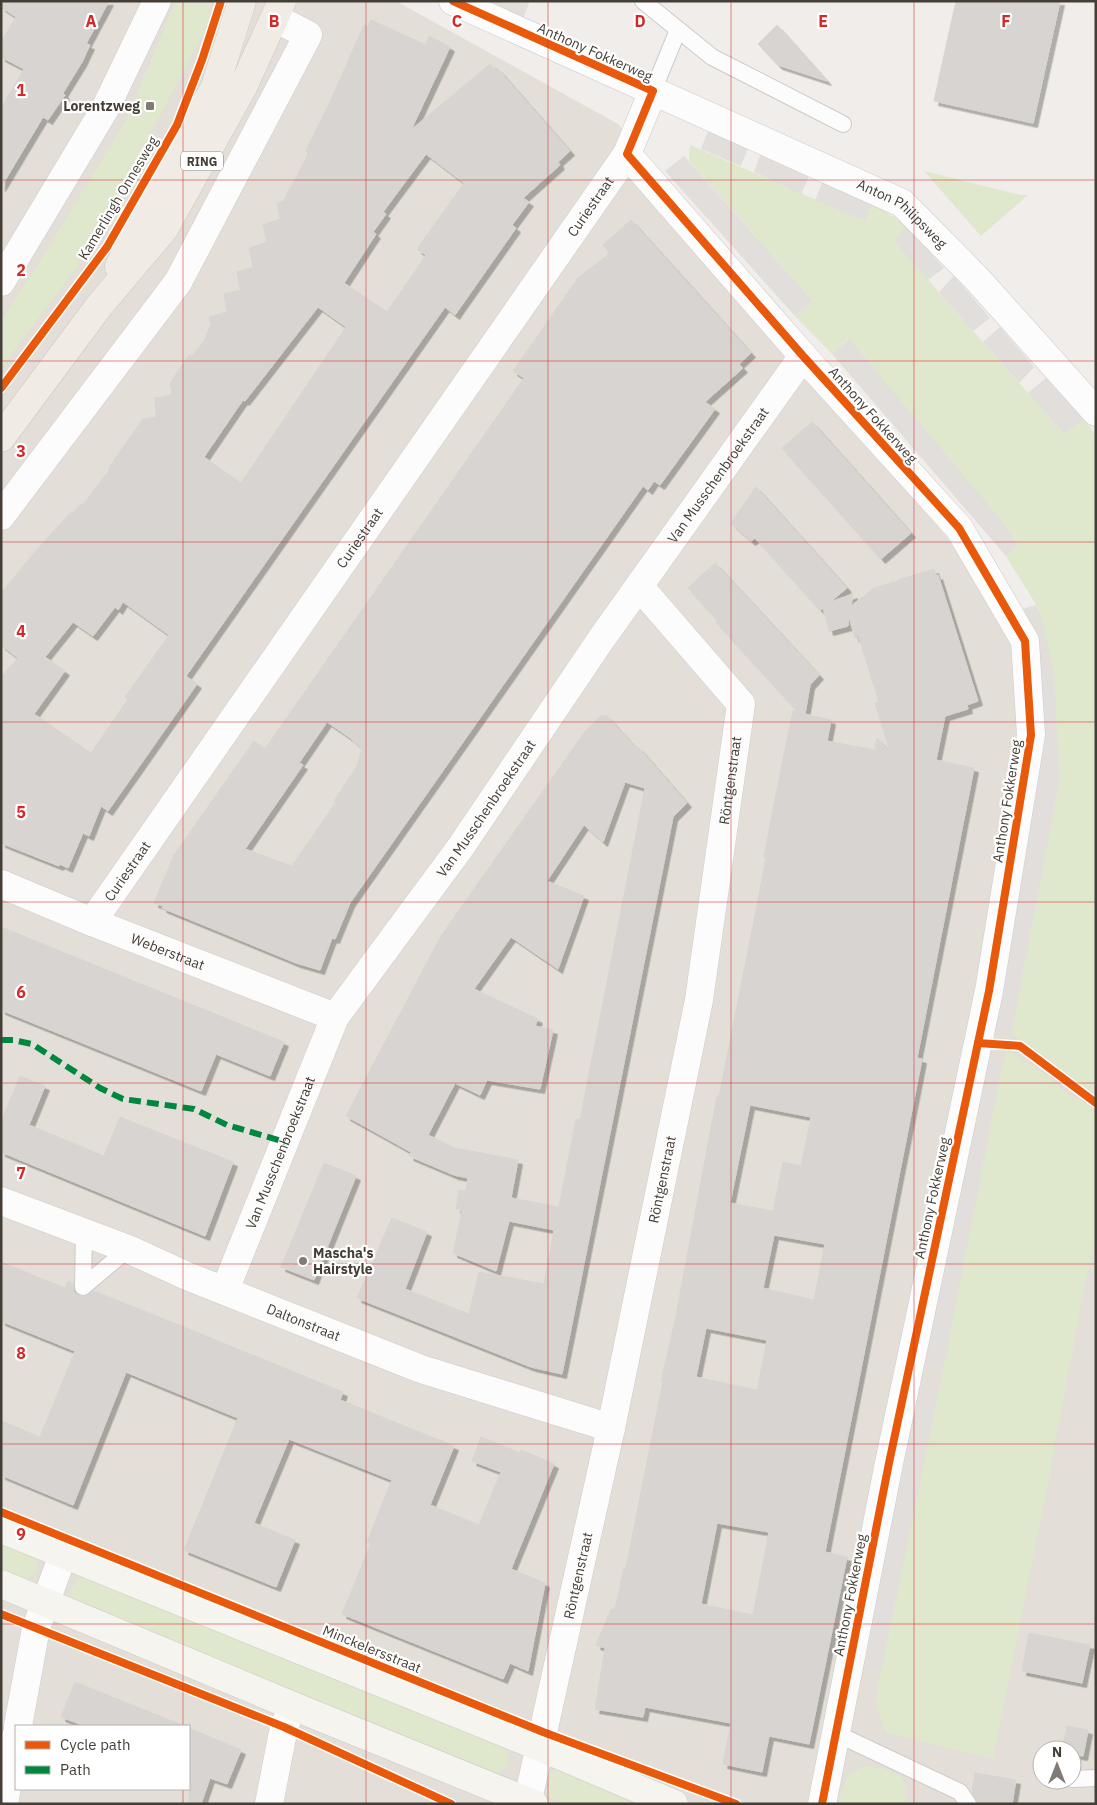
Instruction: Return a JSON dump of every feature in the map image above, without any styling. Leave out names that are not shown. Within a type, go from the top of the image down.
[{"type":"main road","name":"Kamerlingh Onnesweg","points":[[99,306],[141,220],[215,87],[242,1]]},
{"type":"main road","name":"Kamerlingh Onnesweg","points":[[1,438],[99,306],[164,229],[243,87],[279,9]]},
{"type":"main road","name":"Minckelersstraat","points":[[1,1529],[540,1747],[674,1804]]},
{"type":"main road","points":[[1,1584],[46,1601],[293,1706],[530,1803]]},
{"type":"street","points":[[1,282],[106,107],[157,1]]},
{"type":"street","name":"Anthony Fokkerweg","points":[[453,1],[653,91],[627,154],[803,356],[958,528],[1025,642],[1031,735],[989,991],[891,1453],[822,1804]]},
{"type":"street","name":"Kamerlingh Onnesweg","points":[[1,516],[178,282],[308,35],[279,9]]},
{"type":"street","name":"Anton Philipsweg","points":[[653,91],[902,203],[978,280],[1096,412]]},
{"type":"street","name":"Curiestraat","points":[[92,922],[627,154]]},
{"type":"street","name":"Van Musschenbroekstraat","points":[[225,1290],[335,1017],[460,848],[602,638],[803,356]]},
{"type":"street","name":"Röntgenstraat","points":[[530,1803],[540,1747],[611,1428],[699,1000],[741,704],[639,586]]},
{"type":"street","name":"Weberstraat","points":[[1,884],[92,922],[335,1017]]},
{"type":"street","name":"Daltonstraat","points":[[1,1201],[128,1249],[187,1276],[421,1369],[611,1428]]},
{"type":"street","points":[[18,1725],[36,1628],[63,1554]]},
{"type":"street","points":[[269,1804],[284,1727],[293,1706]]},
{"type":"street","points":[[4,1804],[15,1742]]},
{"type":"lane","points":[[643,1],[712,57],[843,124]]},
{"type":"lane","points":[[653,91],[678,30]]},
{"type":"lane","points":[[84,1232],[83,1287],[128,1249]]},
{"type":"lane","points":[[835,1732],[960,1792],[968,1804]]},
{"type":"lane","points":[[1082,1779],[1096,1778]]},
{"type":"shaded area","points":[[1,1],[396,1],[618,124],[767,331],[946,536],[1007,630],[1096,601],[1096,1804],[1,1804]]},
{"type":"shaded area","points":[[487,1],[530,1],[523,18]]},
{"type":"shaded area","points":[[709,129],[748,148],[741,166],[701,149]]},
{"type":"shaded area","points":[[761,153],[810,174],[801,194],[754,172]]},
{"type":"shaded area","points":[[684,156],[812,300],[795,316],[665,171]]},
{"type":"shaded area","points":[[823,181],[872,202],[865,221],[815,200]]},
{"type":"shaded area","points":[[907,226],[944,268],[928,280],[894,241]]},
{"type":"shaded area","points":[[954,276],[990,318],[973,331],[939,292]]},
{"type":"shaded area","points":[[1000,327],[1034,367],[1019,383],[983,342]]},
{"type":"shaded area","points":[[849,339],[998,517],[1017,544],[1006,556],[832,354]]},
{"type":"shaded area","points":[[1046,378],[1083,419],[1064,434],[1028,393]]},
{"type":"shaded area","points":[[1036,605],[1040,612],[1054,673],[1059,782],[1011,1034],[988,1028],[1030,797],[1015,611]]},
{"type":"shaded area","points":[[979,1061],[1002,1066],[943,1369],[921,1364]]},
{"type":"shaded area","points":[[913,1393],[937,1397],[881,1672],[859,1665]]},
{"type":"green space","points":[[176,1],[212,1],[207,26],[89,251],[1,368],[1,321],[125,122]]},
{"type":"green space","points":[[690,145],[865,221],[872,202],[907,226],[894,241],[1063,433],[1083,419],[1096,435],[1096,1093],[1074,1080],[1041,1054],[1011,1034],[1059,782],[1054,673],[1040,611],[1006,556],[1017,543],[848,339],[832,354],[795,316],[812,300],[689,161]]},
{"type":"green space","points":[[924,171],[1020,195],[1028,195],[981,236]]},
{"type":"green space","points":[[1007,1051],[1035,1067],[1064,1091],[1096,1110],[1096,1238],[1086,1279],[993,1759],[886,1733],[875,1701],[943,1369],[1002,1066]]},
{"type":"green space","points":[[1,1540],[36,1555],[38,1570],[25,1579],[16,1579],[1,1573]]},
{"type":"green space","points":[[87,1576],[507,1746],[508,1759],[506,1766],[497,1776],[69,1604],[68,1595],[77,1580]]},
{"type":"green space","points":[[558,1766],[650,1804],[566,1804],[547,1796],[550,1774]]},
{"type":"green space","points":[[866,1766],[883,1768],[902,1777],[906,1786],[905,1804],[837,1804],[849,1774]]},
{"type":"building","points":[[1,1],[109,1],[86,44],[90,45],[82,62],[63,93],[65,95],[48,120],[43,117],[1,187],[1,108],[24,69],[1,57],[1,42],[16,17],[1,7]]},
{"type":"building","points":[[956,1],[1060,1],[1033,123],[934,101]]},
{"type":"building","points":[[371,20],[426,45],[429,36],[450,47],[411,130],[490,64],[495,70],[497,68],[570,151],[558,162],[560,165],[523,198],[529,202],[512,225],[516,228],[455,315],[445,307],[186,676],[197,684],[108,811],[101,806],[89,836],[83,833],[68,868],[1,843],[1,677],[18,658],[1,645],[1,593],[70,513],[73,513],[81,504],[83,505],[143,419],[156,417],[155,398],[172,395],[170,383],[189,355],[193,355],[204,341],[211,324],[209,317],[227,312],[224,294],[240,290],[237,272],[253,267],[249,248],[267,242],[263,225],[280,219],[277,203],[283,201],[297,176],[308,154],[306,150],[329,104],[364,25],[368,26]],"holes":[[[426,154],[464,183],[417,249],[426,255],[387,312],[344,283],[376,234],[373,232],[386,214],[383,212]],[[318,307],[346,327],[241,483],[204,457],[243,400],[245,401]],[[123,602],[169,635],[125,697],[128,699],[91,753],[34,714],[65,671],[45,657],[73,622],[93,636],[115,607],[118,610]]]},
{"type":"building","points":[[777,25],[827,81],[778,65],[758,44]]},
{"type":"building","points":[[631,220],[751,353],[739,364],[743,368],[705,402],[715,409],[660,485],[654,481],[648,490],[643,486],[350,903],[335,939],[332,938],[320,970],[296,963],[154,903],[174,855],[254,741],[265,749],[524,378],[513,371],[578,278],[610,253],[603,245]],"holes":[[[327,722],[349,737],[362,749],[357,766],[334,801],[336,802],[292,866],[245,849],[303,765],[299,763]]]},
{"type":"building","points":[[812,422],[911,533],[881,559],[782,448]]},
{"type":"building","points":[[756,487],[847,588],[830,602],[853,594],[851,606],[874,588],[895,583],[898,580],[934,569],[936,576],[938,575],[978,701],[967,705],[968,709],[945,716],[936,760],[974,768],[917,1058],[922,1059],[825,1552],[847,1557],[809,1744],[769,1736],[762,1772],[723,1764],[731,1723],[645,1707],[643,1717],[595,1709],[605,1648],[596,1645],[611,1609],[615,1609],[624,1568],[626,1568],[717,1096],[719,1097],[758,900],[777,789],[793,711],[798,712],[716,622],[718,621],[688,588],[715,563],[819,675],[810,685],[805,714],[831,720],[827,741],[875,750],[877,738],[890,752],[875,703],[879,702],[858,635],[855,638],[849,617],[848,626],[829,631],[823,608],[820,610],[755,538],[751,541],[731,523]],"holes":[[[750,1105],[811,1117],[801,1166],[783,1162],[773,1211],[730,1203]],[[774,1235],[825,1244],[814,1300],[763,1288]],[[706,1328],[767,1340],[757,1390],[696,1377]],[[717,1523],[769,1532],[753,1615],[701,1604]]]},
{"type":"building","points":[[602,715],[604,717],[606,715],[636,748],[638,747],[687,803],[673,817],[562,1374],[531,1367],[357,1298],[392,1218],[427,1232],[405,1289],[469,1314],[479,1272],[544,1284],[554,1230],[509,1221],[496,1271],[453,1253],[462,1210],[456,1209],[459,1190],[466,1191],[468,1178],[454,1175],[409,1156],[411,1152],[346,1116],[441,936],[586,730]],"holes":[[[625,782],[645,788],[580,1120],[576,1119],[559,1207],[511,1198],[518,1160],[455,1148],[428,1135],[455,1083],[480,1095],[487,1080],[540,1089],[553,1030],[535,1026],[538,1019],[474,989],[511,937],[558,969],[584,896],[547,881],[584,825],[603,842]]]},
{"type":"building","points":[[1,927],[284,1042],[270,1076],[216,1054],[201,1091],[1,1010]]},
{"type":"building","points":[[20,1076],[45,1086],[29,1125],[104,1156],[120,1117],[233,1162],[205,1236],[1,1152],[1,1122]]},
{"type":"building","points":[[324,1163],[356,1176],[314,1280],[281,1267]]},
{"type":"building","points":[[1,1262],[65,1288],[68,1281],[73,1283],[74,1292],[79,1296],[85,1297],[94,1291],[169,1321],[343,1392],[340,1400],[454,1446],[430,1505],[479,1525],[501,1472],[472,1461],[481,1437],[520,1453],[521,1450],[554,1464],[511,1569],[545,1583],[528,1671],[510,1663],[503,1679],[342,1614],[371,1543],[367,1542],[392,1480],[289,1439],[254,1523],[295,1540],[276,1587],[184,1550],[238,1418],[126,1372],[73,1505],[1,1475],[1,1421],[40,1437],[75,1351],[1,1321]]},
{"type":"building","points":[[1029,1633],[1090,1645],[1082,1683],[1022,1671]]},
{"type":"building","points":[[75,1682],[182,1725],[82,1725],[61,1717]]},
{"type":"building","points":[[1067,1726],[1088,1730],[1083,1756],[1082,1740],[1064,1740]]},
{"type":"building","points":[[190,1728],[241,1750],[227,1784],[210,1778],[201,1804],[189,1804]]},
{"type":"building","points":[[975,1773],[1016,1780],[1012,1804],[978,1804],[972,1792]]},
{"type":"marked path","points":[[1,1040],[13,1040],[32,1044],[100,1088],[123,1099],[194,1109],[227,1125],[285,1142]]},
{"type":"cycle path","points":[[1,388],[107,247],[177,125],[202,60],[221,1]]},
{"type":"cycle path","points":[[453,1],[653,91],[627,154],[803,356],[959,528],[1025,641],[1031,735],[989,991],[889,1463],[822,1804]]},
{"type":"cycle path","points":[[978,1043],[1020,1046],[1096,1103]]},
{"type":"cycle path","points":[[1,1512],[543,1732],[736,1804]]},
{"type":"cycle path","points":[[1,1614],[284,1727],[451,1804]]},
{"type":"place","name":"Lorentzweg","points":[[150,106]]},
{"type":"place","name":"Mascha's Hairstyle","points":[[303,1261]]}]
